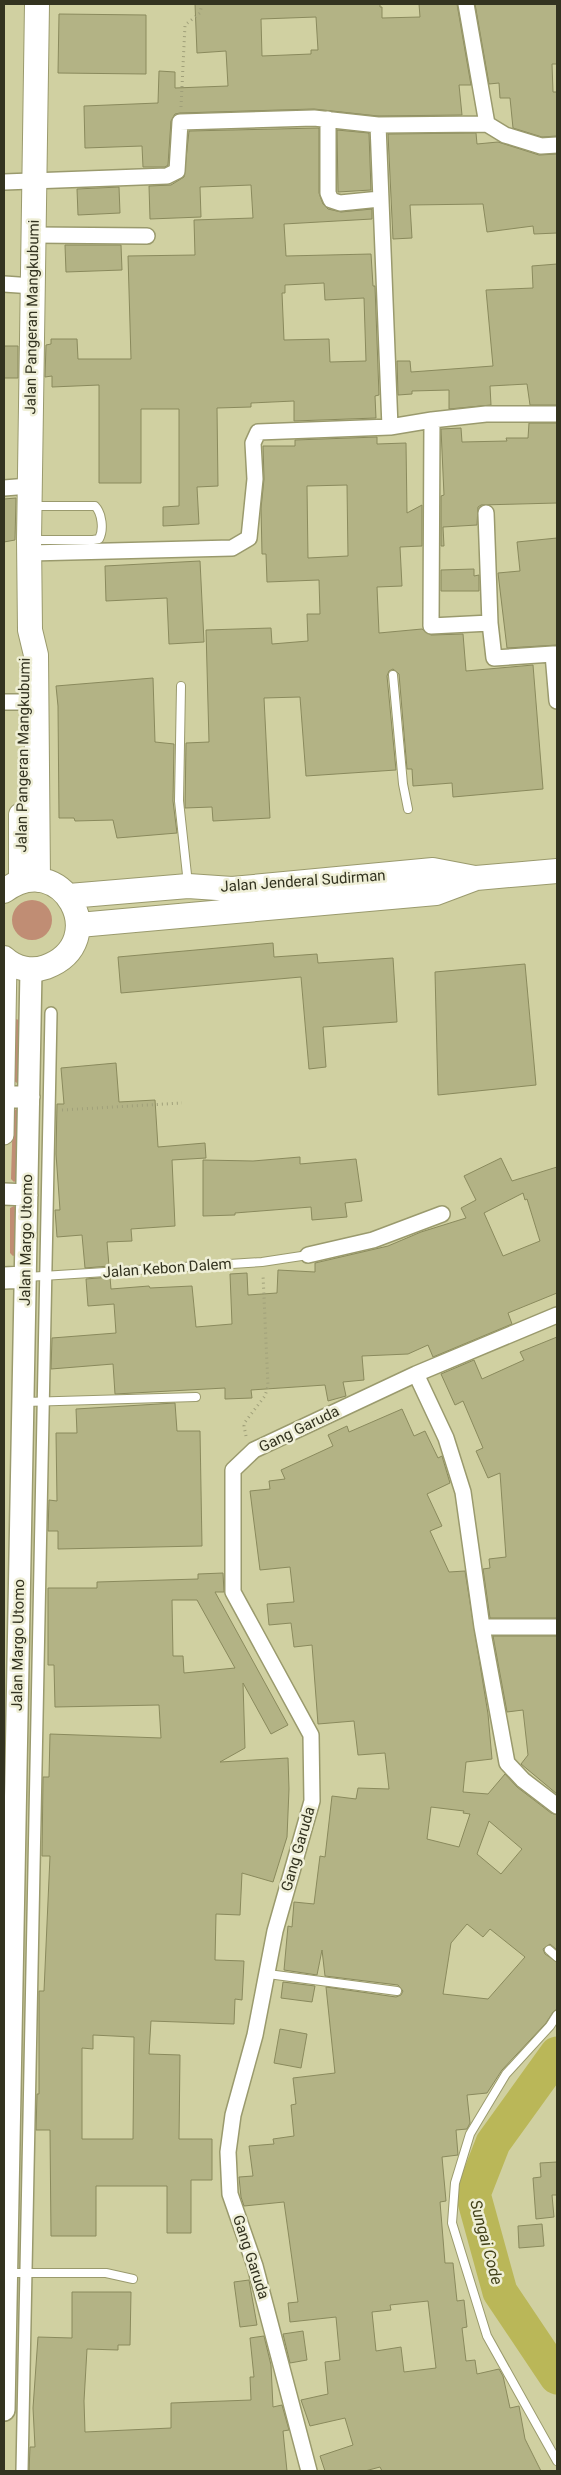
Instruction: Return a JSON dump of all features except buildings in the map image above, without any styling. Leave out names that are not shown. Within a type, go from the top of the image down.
[{"type":"main road","name":"Jalan Pangeran Mangkubumi","points":[[21,884],[36,656],[30,630],[29,496],[37,4]]},
{"type":"main road","name":"Jalan Pangeran Mangkubumi","points":[[21,884],[13,702],[30,630]]},
{"type":"main road","name":"Jalan Jenderal Sudirman","points":[[69,896],[188,886],[296,895],[436,893],[476,878],[557,871]]},
{"type":"main road","points":[[5,960],[31,970],[56,963],[67,954],[75,941],[78,925],[76,910],[69,896],[57,886],[21,884]]},
{"type":"main road","name":"Jalan Jenderal Sudirman","points":[[78,925],[296,895]]},
{"type":"main road","name":"Jalan Margo Utomo","points":[[4,2410],[4,2360],[12,2272],[6,2177],[12,1479],[35,1277],[27,1194],[31,970]]},
{"type":"main road","points":[[4,1097],[29,1097]]},
{"type":"main road","points":[[4,1194],[27,1194]]},
{"type":"main road","points":[[4,1278],[35,1277]]},
{"type":"street","points":[[466,4],[487,124]]},
{"type":"street","points":[[4,182],[167,176],[177,171],[180,122],[314,118],[378,125],[487,124],[505,135],[541,146],[557,145]]},
{"type":"street","points":[[328,119],[328,193],[330,200],[340,203],[380,200]]},
{"type":"street","points":[[378,125],[390,427]]},
{"type":"street","points":[[34,234],[147,236]]},
{"type":"street","points":[[4,284],[33,286]]},
{"type":"street","points":[[29,547],[232,548],[249,538],[256,479],[253,443],[258,432],[390,427],[486,414],[557,414]]},
{"type":"street","points":[[432,420],[430,626],[490,623]]},
{"type":"street","points":[[4,488],[29,496]]},
{"type":"street","points":[[486,513],[490,623],[494,658],[555,654],[557,701]]},
{"type":"street","points":[[4,1134],[5,960]]},
{"type":"street","points":[[35,1277],[49,1111],[51,1013]]},
{"type":"street","points":[[308,1255],[373,1240],[442,1214]]},
{"type":"street","name":"Gang Garuda","points":[[309,2471],[255,2266],[230,2194],[228,2152],[233,2115],[268,1974],[275,1931],[312,1801],[311,1735],[233,1592],[233,1470],[254,1450],[416,1374],[557,1315]]},
{"type":"street","points":[[416,1374],[446,1438],[463,1492],[482,1627],[508,1763],[523,1780],[557,1806]]},
{"type":"street","points":[[22,2471],[12,2272],[23,1393]]},
{"type":"street","points":[[482,1627],[557,1627]]},
{"type":"lane","points":[[29,496],[95,506],[100,513],[102,534],[99,539],[29,547]]},
{"type":"lane","points":[[393,675],[403,784],[408,810]]},
{"type":"lane","points":[[181,686],[179,801],[188,886]]},
{"type":"lane","name":"Jalan Kebon Dalem","points":[[35,1277],[262,1262],[308,1255]]},
{"type":"lane","points":[[23,1393],[196,1397]]},
{"type":"lane","points":[[549,1950],[557,1957]]},
{"type":"lane","points":[[268,1974],[397,1991]]},
{"type":"lane","points":[[557,2015],[550,2026],[506,2074],[470,2134],[455,2183],[452,2223],[488,2336],[557,2461]]},
{"type":"lane","points":[[12,2272],[106,2273],[133,2279]]},
{"type":"path","points":[[180,122],[184,25],[200,13],[202,4]]},
{"type":"path","points":[[49,1111],[182,1104]]},
{"type":"path","points":[[251,1454],[244,1426],[255,1407],[265,1396],[268,1386],[262,1262]]},
{"type":"shaded area","points":[[36,900],[43,903],[49,909],[52,920],[51,928],[43,937],[36,940],[28,940],[21,937],[13,928],[12,916],[15,909],[24,901]]},
{"type":"shaded area","points":[[17,1019],[20,1022],[17,1083],[13,1080],[15,1020]]},
{"type":"shaded area","points":[[16,1109],[18,1110],[17,1180],[14,1182],[11,1179],[13,1112]]},
{"type":"shaded area","points":[[14,1206],[17,1209],[15,1255],[13,1256],[10,1253],[10,1208]]},
{"type":"waterway","name":"Sungai Code","points":[[557,2054],[493,2143],[473,2194],[500,2292],[557,2377]]}]
